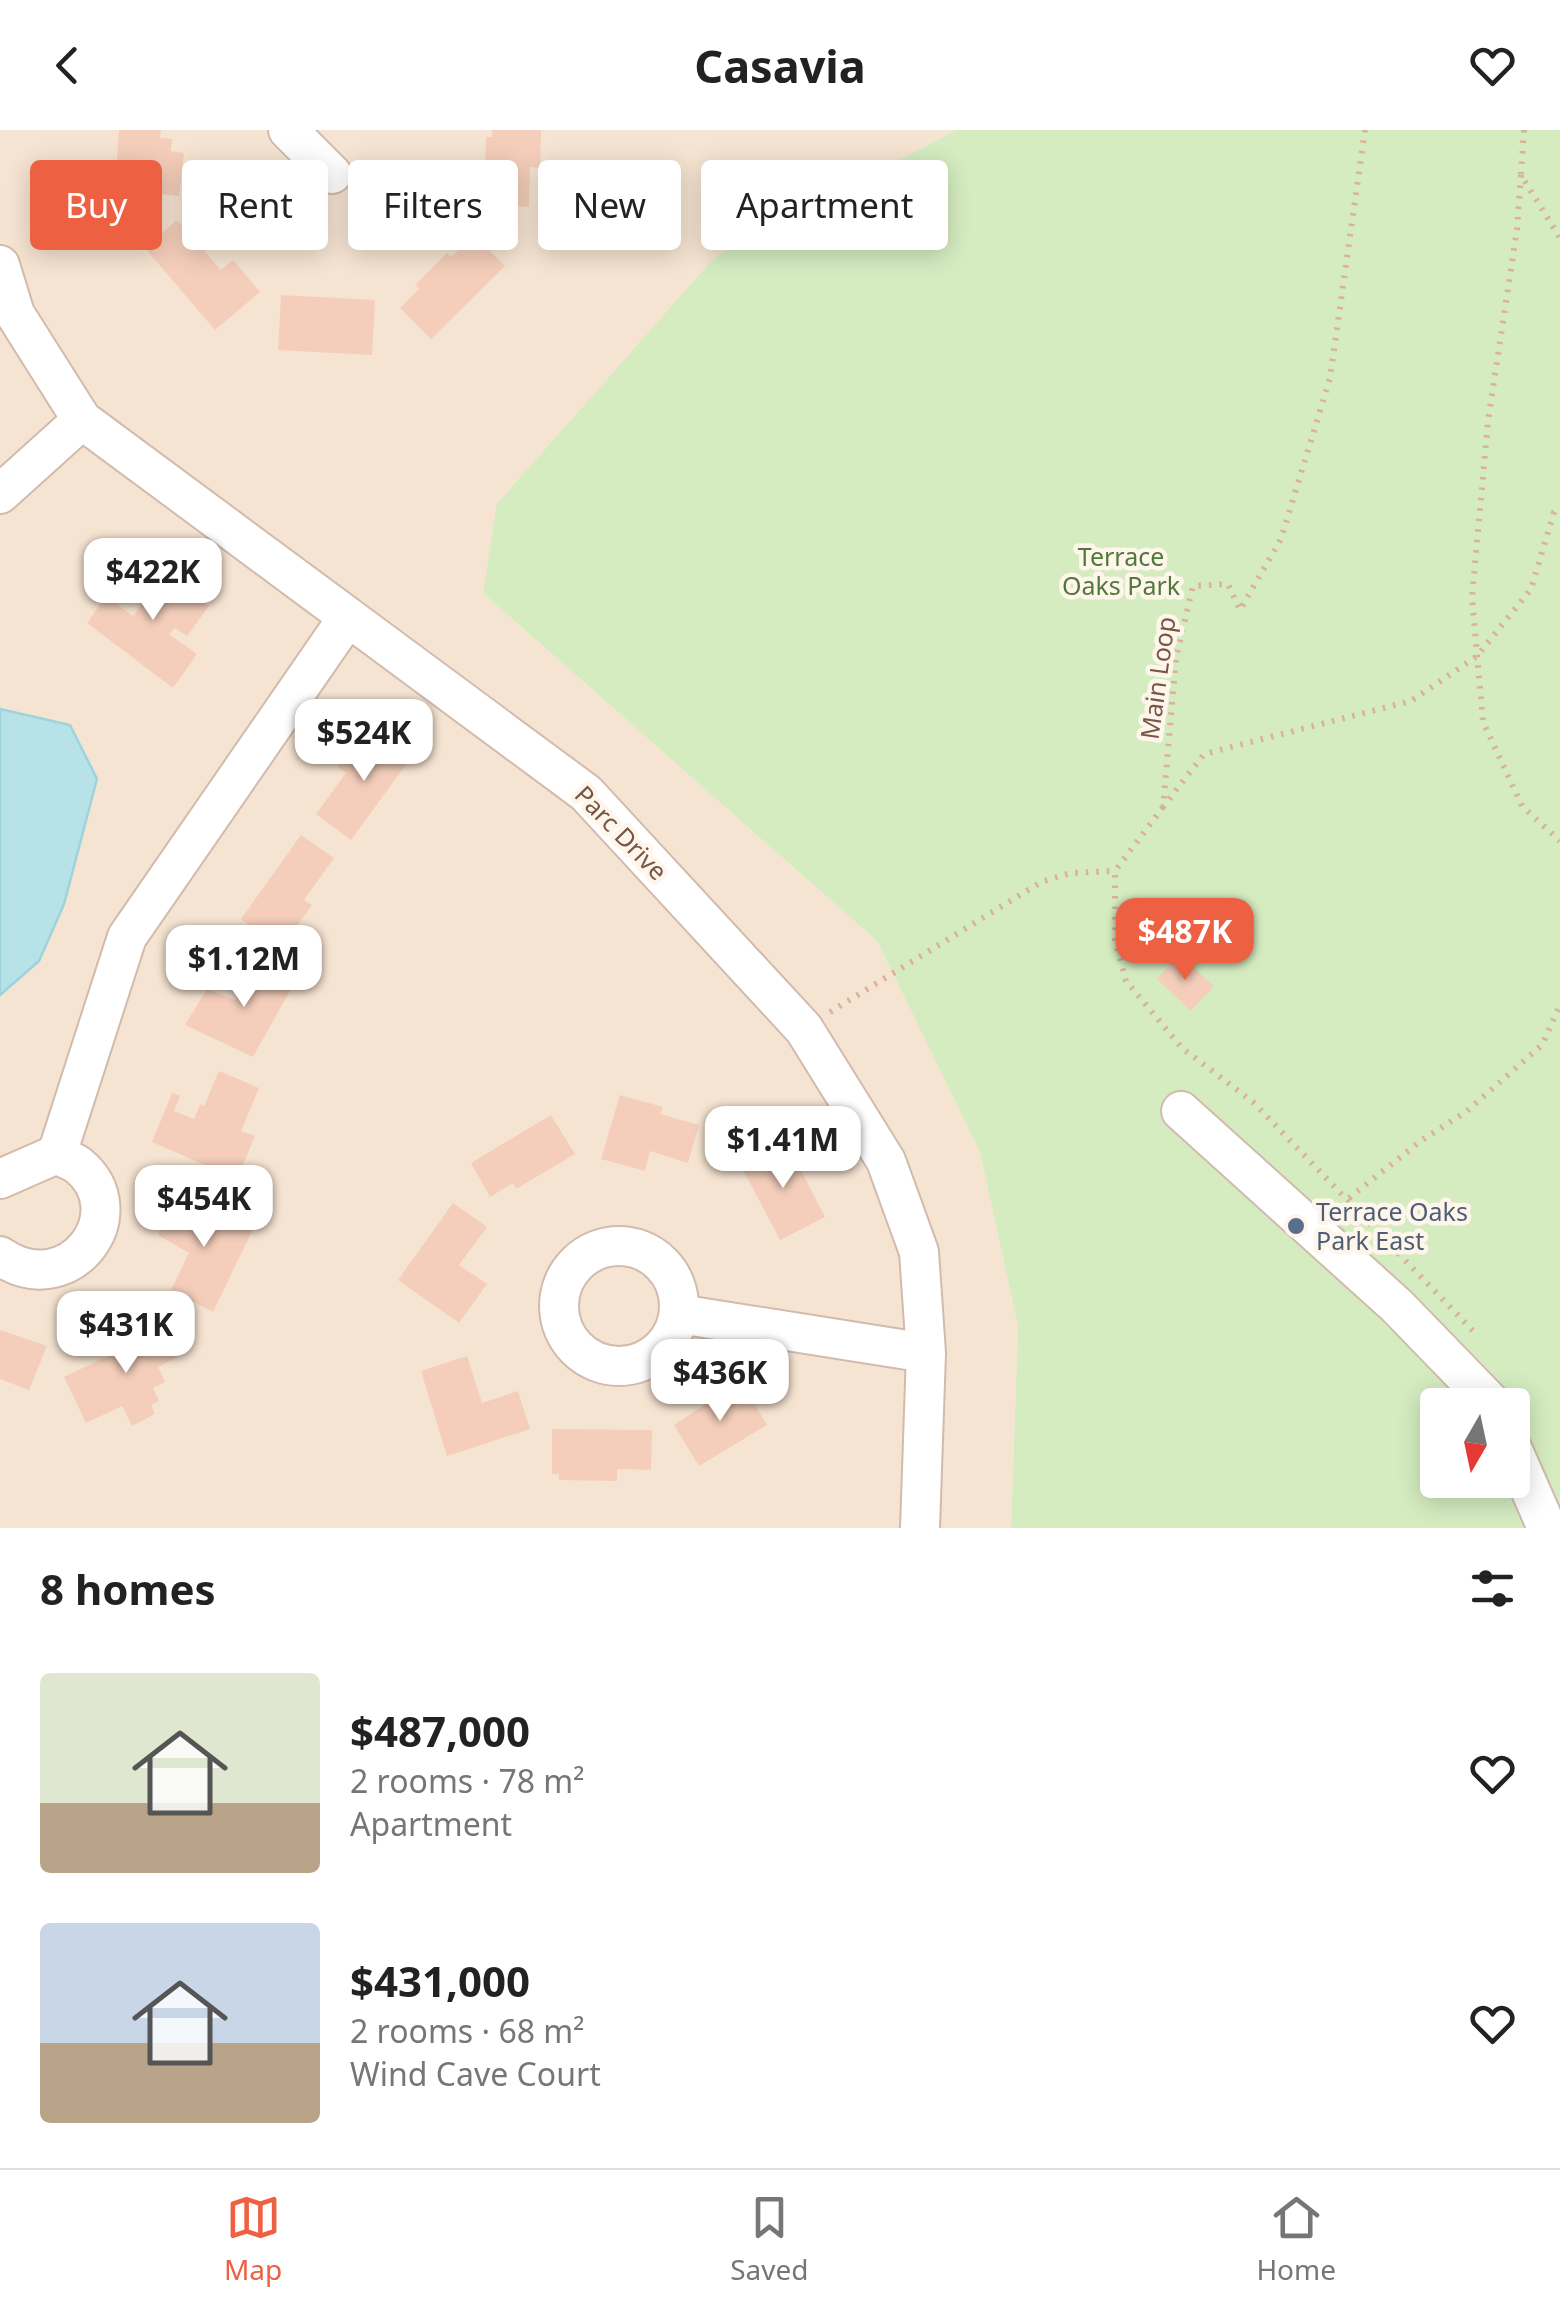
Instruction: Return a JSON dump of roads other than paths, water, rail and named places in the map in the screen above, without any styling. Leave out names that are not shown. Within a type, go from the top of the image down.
[{"type":"street","points":[[288,130],[332,174]]},
{"type":"street","name":"Parc Drive","points":[[0,266],[16,314],[82,420],[586,793],[804,1029],[886,1161],[919,1252],[926,1354],[920,1528]]},
{"type":"street","points":[[0,494],[82,420]]},
{"type":"street","points":[[0,1179],[57,1154],[128,938],[348,617]]},
{"type":"street","points":[[1181,1111],[1396,1306],[1476,1388]]},
{"type":"street","points":[[0,1256],[16,1268],[40,1272],[64,1267],[84,1253],[97,1232],[100,1208],[94,1184],[78,1166],[57,1154]]},
{"type":"street","points":[[679,1314],[926,1354]]},
{"type":"street","points":[[1530,1488],[1548,1528]]},
{"type":"water","points":[[0,709],[70,725],[97,779],[64,904],[39,961],[0,995]]},
{"type":"place","name":"Terrace Oaks Park East","points":[[1296,1226]]},
{"type":"park label","name":"Terrace Oaks Park","points":[[1121,572]]}]
